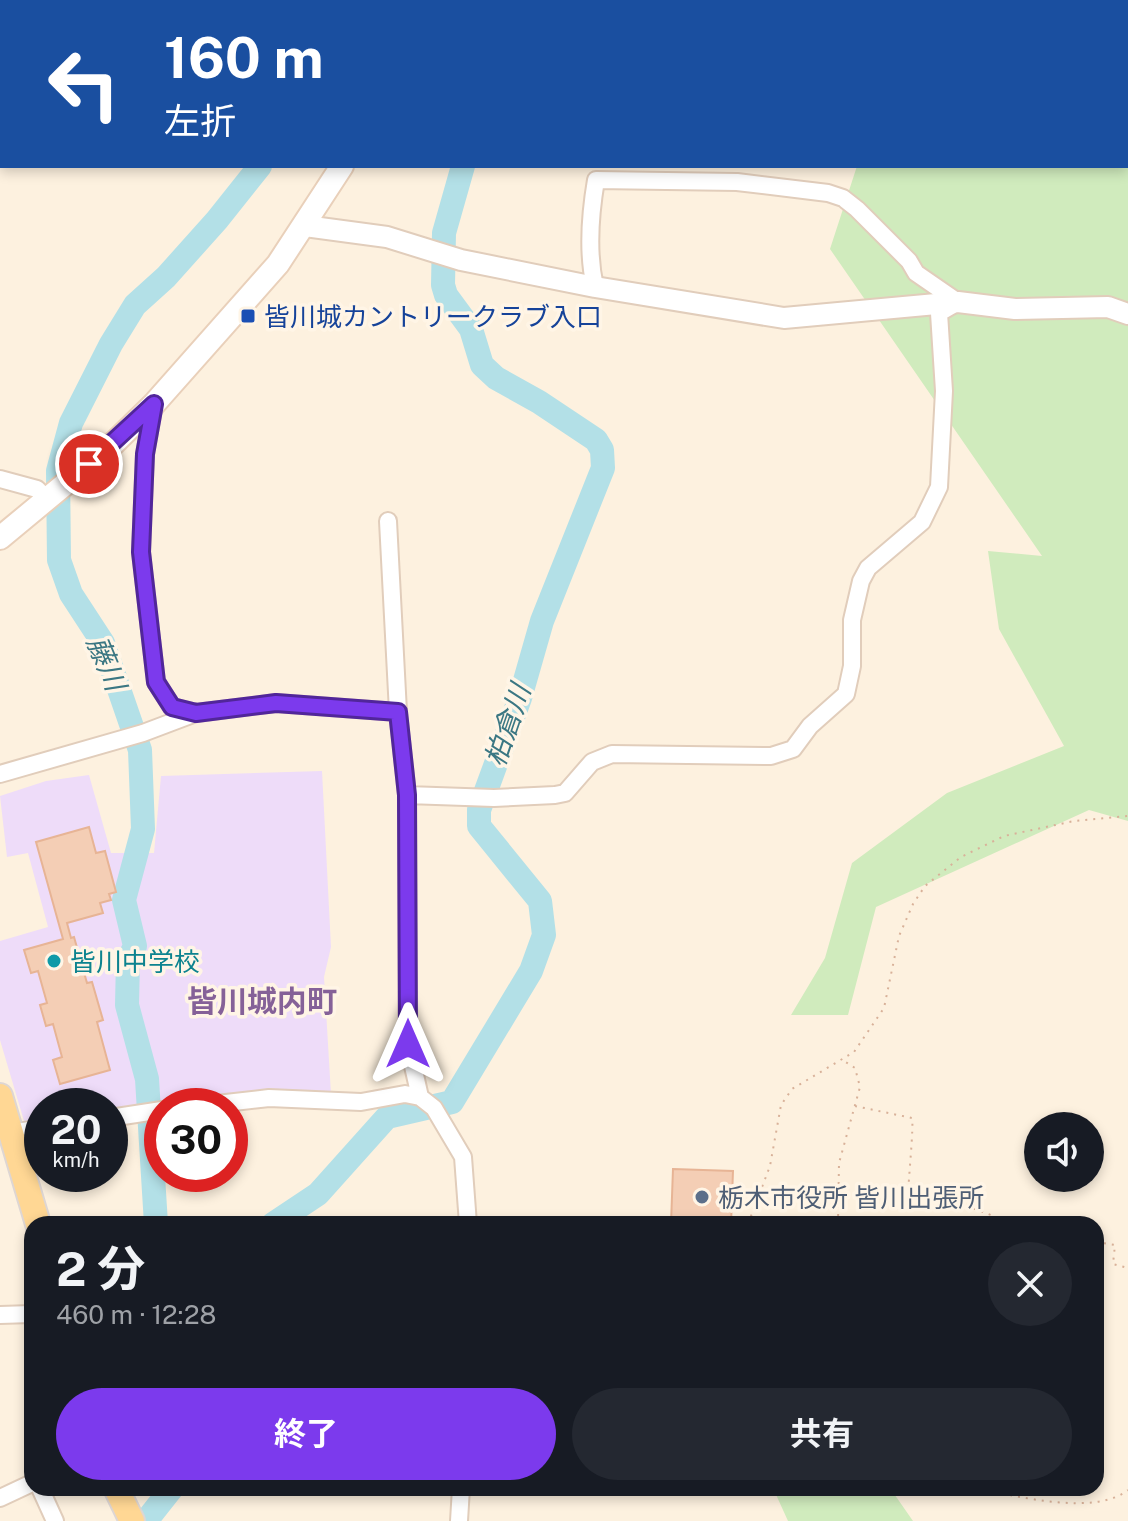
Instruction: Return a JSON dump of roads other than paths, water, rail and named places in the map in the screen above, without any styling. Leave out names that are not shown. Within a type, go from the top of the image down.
[{"type":"main road","points":[[0,538],[68,483],[154,404],[278,264],[341,168]]},
{"type":"main road","points":[[0,1096],[36,1216]]},
{"type":"main road","points":[[120,1496],[132,1521]]},
{"type":"street","points":[[595,287],[591,272],[591,214],[596,180],[737,182],[828,193],[843,198],[885,235],[916,273],[958,302]]},
{"type":"street","points":[[305,226],[387,237],[461,260],[595,287],[784,318],[958,302],[1015,309],[1108,307],[1128,314]]},
{"type":"street","points":[[407,795],[494,798],[565,793],[592,762],[612,754],[771,756],[793,749],[810,726],[846,694],[852,666],[852,620],[861,581],[868,568],[922,522],[939,487],[944,391],[939,313],[958,302]]},
{"type":"street","points":[[154,404],[145,454],[141,552],[149,640],[156,682],[172,707],[196,713]]},
{"type":"street","points":[[0,479],[37,489],[48,499]]},
{"type":"street","points":[[388,521],[398,712],[407,795],[408,1044],[420,1097]]},
{"type":"street","points":[[0,774],[136,735],[196,713],[276,703],[398,712]]},
{"type":"street","points":[[248,1100],[269,1098],[361,1102],[405,1094],[420,1097],[434,1108],[463,1157],[467,1216]]},
{"type":"street","points":[[11,1133],[24,1131]]},
{"type":"street","points":[[0,1315],[24,1314]]},
{"type":"street","points":[[0,1498],[24,1487]]},
{"type":"street","points":[[44,1496],[55,1521]]},
{"type":"street","points":[[459,1521],[461,1496]]},
{"type":"waterway","name":"藤川","points":[[156,1216],[147,1079],[127,1005],[128,960],[135,946],[124,900],[143,829],[140,750],[103,643],[71,594],[59,560],[58,471],[71,423],[111,344],[135,305],[166,277],[258,168]]},
{"type":"waterway","name":"柏倉川","points":[[285,1216],[318,1194],[387,1117],[452,1102],[531,971],[544,935],[540,901],[479,826],[479,810],[520,698],[542,621],[603,468],[602,450],[596,440],[496,378],[482,365],[471,329],[446,295],[443,285],[444,233],[462,168]]},
{"type":"waterway","name":"藤川","points":[[146,1521],[166,1496]]},
{"type":"place","name":"皆川城カントリークラブ入口","points":[[248,316]]},
{"type":"place","name":"皆川中学校","points":[[54,961]]},
{"type":"place","name":"栃木市役所 皆川出張所","points":[[702,1197]]},
{"type":"district","name":"皆川城内町","points":[[262,1001]]}]
